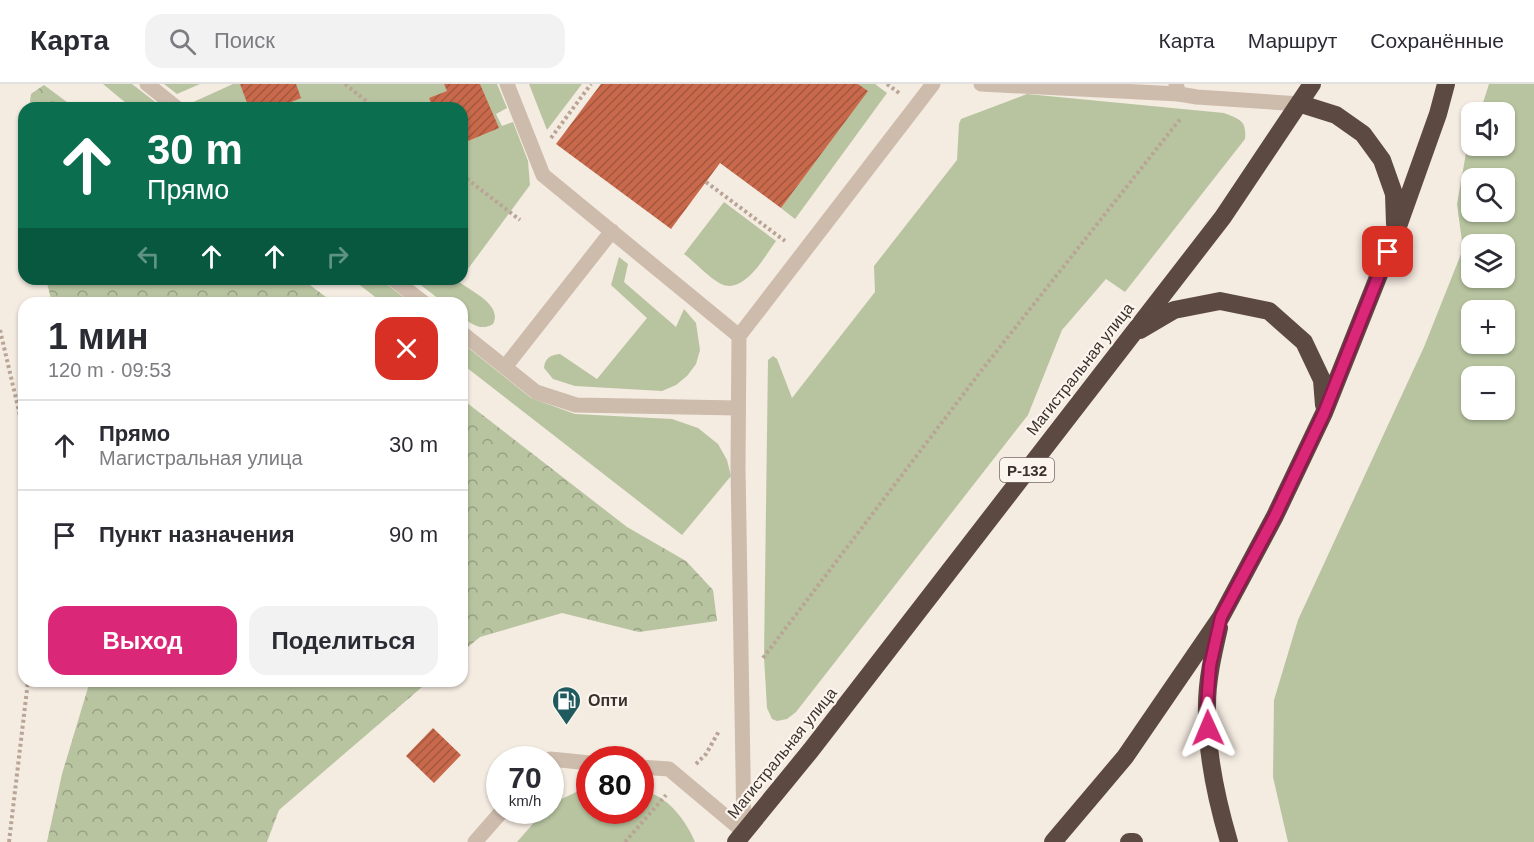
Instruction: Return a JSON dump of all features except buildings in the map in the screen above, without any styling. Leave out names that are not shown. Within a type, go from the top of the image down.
[{"type":"highway","name":"Магистральная улица","points":[[741,839],[1223,217],[1301,104],[1312,84]]},
{"type":"highway","points":[[1324,413],[1396,232],[1438,114],[1446,84]]},
{"type":"highway","points":[[1301,104],[1336,115],[1363,134],[1382,160],[1394,194],[1396,232]]},
{"type":"highway","name":"Р-132","points":[[1053,842],[1125,757],[1221,617],[1275,516],[1324,413],[1322,380],[1304,342],[1269,311],[1220,301],[1174,310],[1130,336]]},
{"type":"highway","name":"Р-132","points":[[1221,617],[1210,666],[1207,705],[1209,751],[1221,814],[1229,842]]},
{"type":"highway","points":[[1129,842],[1134,842]]},
{"type":"street","points":[[147,84],[170,102]]},
{"type":"street","points":[[507,84],[543,175],[739,336]]},
{"type":"street","points":[[741,839],[739,336],[933,84]]},
{"type":"street","points":[[981,84],[1177,89],[1197,97],[1301,104]]},
{"type":"street","points":[[505,367],[612,231]]},
{"type":"street","points":[[401,285],[416,297]]},
{"type":"street","points":[[468,338],[536,392],[576,405],[738,408]]},
{"type":"street","points":[[654,768],[669,769],[741,839]]},
{"type":"street","points":[[475,842],[491,824]]},
{"type":"path","points":[[345,84],[368,102]]},
{"type":"path","points":[[536,158],[591,84]]},
{"type":"path","points":[[625,842],[706,754],[760,662],[981,371],[1197,97]]},
{"type":"path","points":[[468,180],[520,220]]},
{"type":"path","points":[[706,182],[802,254]]},
{"type":"path","points":[[0,330],[18,408]]},
{"type":"path","points":[[9,842],[27,687]]},
{"type":"green space","points":[[103,84],[132,84],[155,102],[125,102]]},
{"type":"green space","points":[[164,84],[200,84],[177,94]]},
{"type":"green space","points":[[233,84],[497,84],[507,108],[496,114],[502,126],[513,122],[528,161],[530,185],[468,269],[468,102],[193,102]]},
{"type":"green space","points":[[529,84],[582,84],[547,130]]},
{"type":"green space","points":[[858,84],[875,84],[887,93],[795,219],[781,208],[867,91]]},
{"type":"green space","points":[[1489,84],[1534,84],[1534,842],[1288,842],[1273,777],[1274,700],[1298,620],[1424,347],[1461,254],[1461,288],[1515,288],[1515,234],[1461,234],[1457,204],[1461,181],[1461,222],[1515,222],[1515,168],[1463,168],[1465,156],[1515,156],[1515,102],[1483,102]]},
{"type":"green space","points":[[44,85],[67,102],[30,102],[31,94]]},
{"type":"green space","points":[[1027,94],[1224,113],[1241,121],[1245,128],[1245,139],[1125,292],[1106,279],[1062,330],[1028,415],[796,712],[787,719],[777,721],[772,719],[767,708],[764,657],[768,360],[773,356],[777,359],[792,398],[875,292],[874,266],[957,160],[961,119]]},
{"type":"green space","points":[[724,202],[776,241],[746,279],[730,286],[716,281],[684,254]]},
{"type":"green space","points":[[619,257],[628,264],[624,282],[676,327],[684,309],[696,323],[700,350],[696,364],[676,385],[662,391],[575,386],[553,379],[544,368],[549,358],[560,354],[597,379],[647,318],[611,285]]},
{"type":"green space","points":[[48,285],[310,285],[326,297],[50,297]]},
{"type":"green space","points":[[360,285],[388,285],[403,297],[375,297]]},
{"type":"green space","points":[[421,285],[464,285],[490,305],[495,317],[493,324],[481,327],[468,321],[468,297],[436,297]]},
{"type":"green space","points":[[468,348],[531,398],[575,414],[672,419],[698,428],[718,444],[727,460],[731,476],[682,535],[468,369]]},
{"type":"green space","points":[[468,404],[627,527],[686,561],[713,590],[717,621],[639,632],[562,613],[480,637],[468,647]]},
{"type":"green space","points":[[88,687],[422,687],[279,810],[267,842],[47,842],[62,774]]},
{"type":"green space","points":[[576,792],[576,824],[654,824],[654,795],[674,809],[695,842],[517,842],[533,824],[564,824],[564,798]]},
{"type":"place","name":"Опти","points":[[567,726]]},
{"type":"route","points":[[1208,728],[1210,666],[1221,617],[1275,516],[1324,413],[1388,252]]}]
